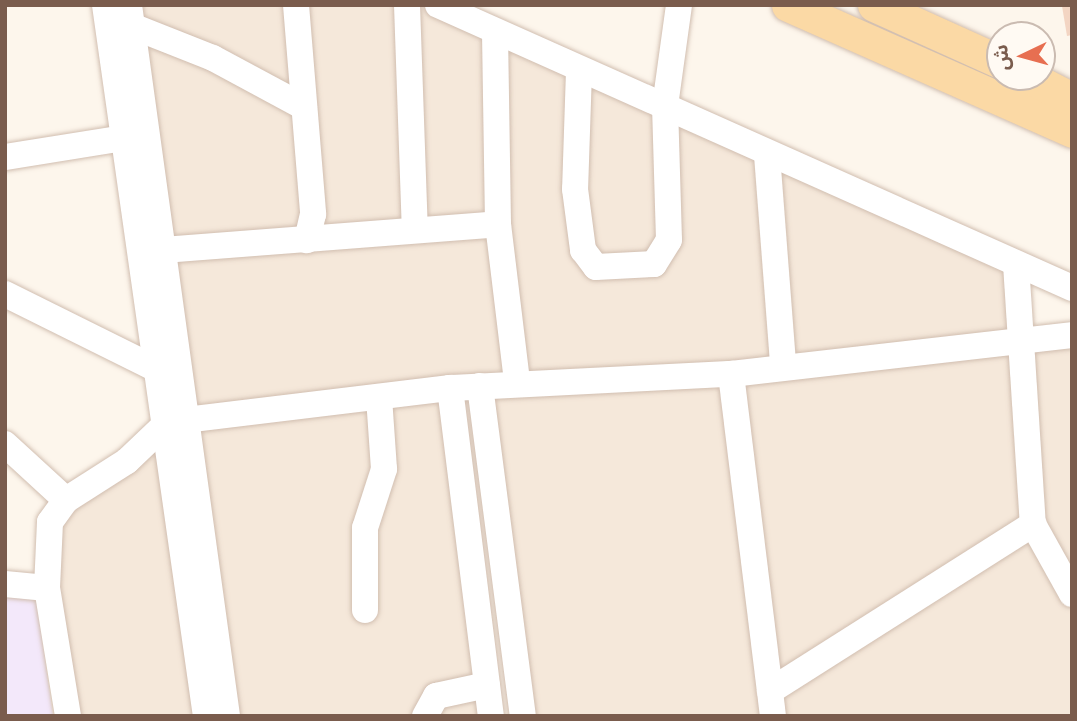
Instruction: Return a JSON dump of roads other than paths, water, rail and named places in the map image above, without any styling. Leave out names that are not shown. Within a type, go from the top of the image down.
[{"type":"main road","points":[[788,5],[1072,131]]},
{"type":"main road","points":[[874,5],[986,56]]},
{"type":"main road","points":[[1056,91],[1072,99]]},
{"type":"street","points":[[105,5],[152,367],[177,421],[227,716]]},
{"type":"street","points":[[407,5],[415,230]]},
{"type":"street","points":[[438,5],[579,71],[665,106],[766,155],[1072,288]]},
{"type":"street","points":[[579,71],[578,225],[596,267],[654,264],[669,240],[665,106],[679,5]]},
{"type":"street","points":[[289,9],[304,107],[313,214],[307,240]]},
{"type":"street","points":[[130,16],[304,107]]},
{"type":"street","points":[[130,16],[163,250],[206,716]]},
{"type":"street","points":[[495,33],[498,224],[517,382]]},
{"type":"street","points":[[5,157],[123,138]]},
{"type":"street","points":[[766,155],[783,364]]},
{"type":"street","points":[[163,250],[498,224]]},
{"type":"street","points":[[1016,264],[1033,524],[1072,594]]},
{"type":"street","points":[[5,294],[152,367]]},
{"type":"street","points":[[68,716],[47,588],[50,522],[66,500],[127,461],[177,421],[450,387],[731,374],[783,364],[1072,335]]},
{"type":"street","points":[[731,374],[771,704],[1033,524]]},
{"type":"street","points":[[480,386],[523,716]]},
{"type":"street","points":[[450,387],[491,716]]},
{"type":"street","points":[[366,610],[365,528],[384,469],[379,397]]},
{"type":"street","points":[[5,444],[66,500]]},
{"type":"street","points":[[5,584],[47,588]]},
{"type":"street","points":[[425,716],[436,696],[487,685]]}]
